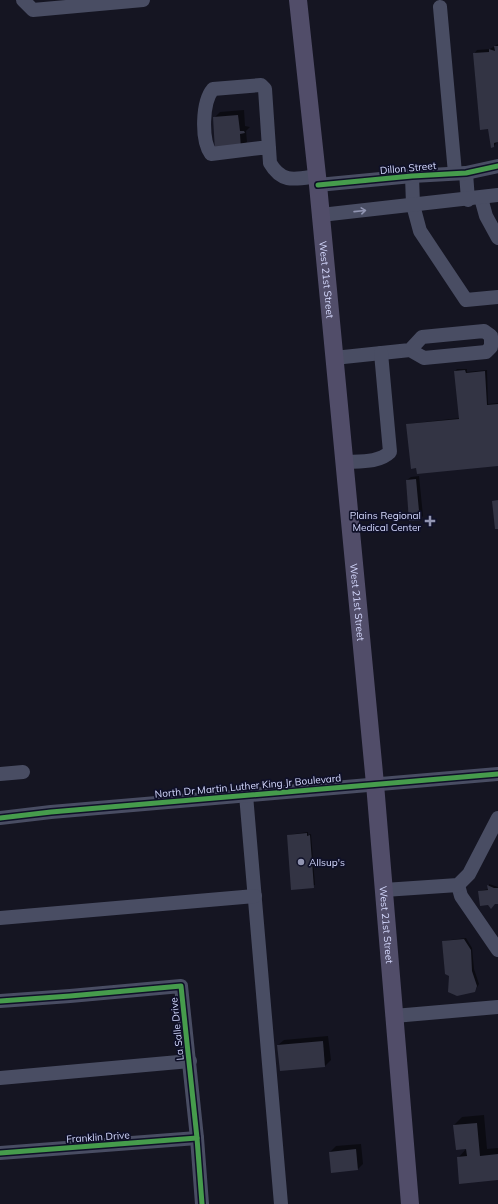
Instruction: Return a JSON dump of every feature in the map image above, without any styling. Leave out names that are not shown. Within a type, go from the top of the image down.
[{"type":"main road","name":"West 21st Street","points":[[298,0],[321,215],[375,784],[410,1204]]},
{"type":"street","points":[[23,0],[33,10],[143,0]]},
{"type":"street","points":[[440,6],[460,173],[498,238]]},
{"type":"street","points":[[261,85],[265,89],[269,147],[211,154],[207,148],[204,107],[208,95],[213,88],[261,85]]},
{"type":"street","name":"Dillon Street","points":[[269,147],[270,163],[275,172],[284,178],[317,181],[460,173],[498,166]]},
{"type":"street","points":[[412,176],[413,206],[420,231],[466,300],[498,297]]},
{"type":"street","points":[[321,215],[475,199],[498,195]]},
{"type":"street","points":[[334,358],[410,350],[424,358],[486,352],[492,347],[491,336],[484,331],[422,337],[410,350]]},
{"type":"street","points":[[344,462],[377,459],[384,457],[390,452],[380,353]]},
{"type":"street","points":[[0,774],[23,772]]},
{"type":"street","name":"North Dr Martin Luther King Jr Boulevard","points":[[0,818],[50,812],[498,774]]},
{"type":"street","points":[[246,795],[280,1204]]},
{"type":"street","points":[[384,890],[458,885],[469,874],[498,818]]},
{"type":"street","points":[[458,885],[461,896],[498,950]]},
{"type":"street","points":[[0,918],[255,896]]},
{"type":"street","name":"La Salle Drive","points":[[0,1001],[181,986],[190,1061],[202,1204]]},
{"type":"street","points":[[394,1016],[498,1007]]},
{"type":"street","points":[[0,1078],[190,1061]]},
{"type":"street","name":"Franklin Drive","points":[[0,1153],[197,1138]]},
{"type":"building","points":[[494,46],[498,46],[498,142],[494,143],[494,147],[491,148],[488,129],[480,130],[473,53],[489,52],[489,49],[495,51]]},
{"type":"building","points":[[238,115],[240,131],[244,131],[245,133],[240,134],[241,149],[215,151],[213,117]]},
{"type":"building","points":[[465,370],[466,373],[485,371],[487,405],[498,404],[498,466],[417,474],[416,468],[411,469],[406,424],[459,419],[454,371]]},
{"type":"building","points":[[416,479],[420,521],[409,521],[406,480]]},
{"type":"building","points":[[498,500],[498,529],[495,529],[492,501]]},
{"type":"building","name":"Allsup's","points":[[307,833],[307,836],[310,835],[314,888],[291,890],[287,835]]},
{"type":"building","points":[[487,885],[498,888],[498,904],[495,904],[491,909],[488,905],[480,906],[478,891],[488,890]]},
{"type":"building","points":[[464,939],[471,950],[472,971],[477,986],[475,992],[457,996],[448,992],[449,976],[445,974],[442,941]]},
{"type":"building","points":[[323,1041],[325,1067],[280,1071],[277,1045]]},
{"type":"building","points":[[477,1123],[480,1156],[498,1154],[498,1180],[459,1184],[457,1157],[467,1156],[466,1149],[456,1150],[453,1125]]},
{"type":"building","points":[[356,1149],[358,1170],[331,1173],[329,1152]]},
{"type":"cycle path","points":[[318,185],[412,176],[466,173],[498,166]]},
{"type":"cycle path","points":[[0,818],[51,812],[498,774]]},
{"type":"cycle path","points":[[0,1001],[181,986],[197,1138],[202,1204]]},
{"type":"cycle path","points":[[0,1153],[197,1138]]},
{"type":"place","name":"Plains Regional Medical Center","points":[[430,521]]},
{"type":"place","name":"Allsup's","points":[[301,862]]}]
